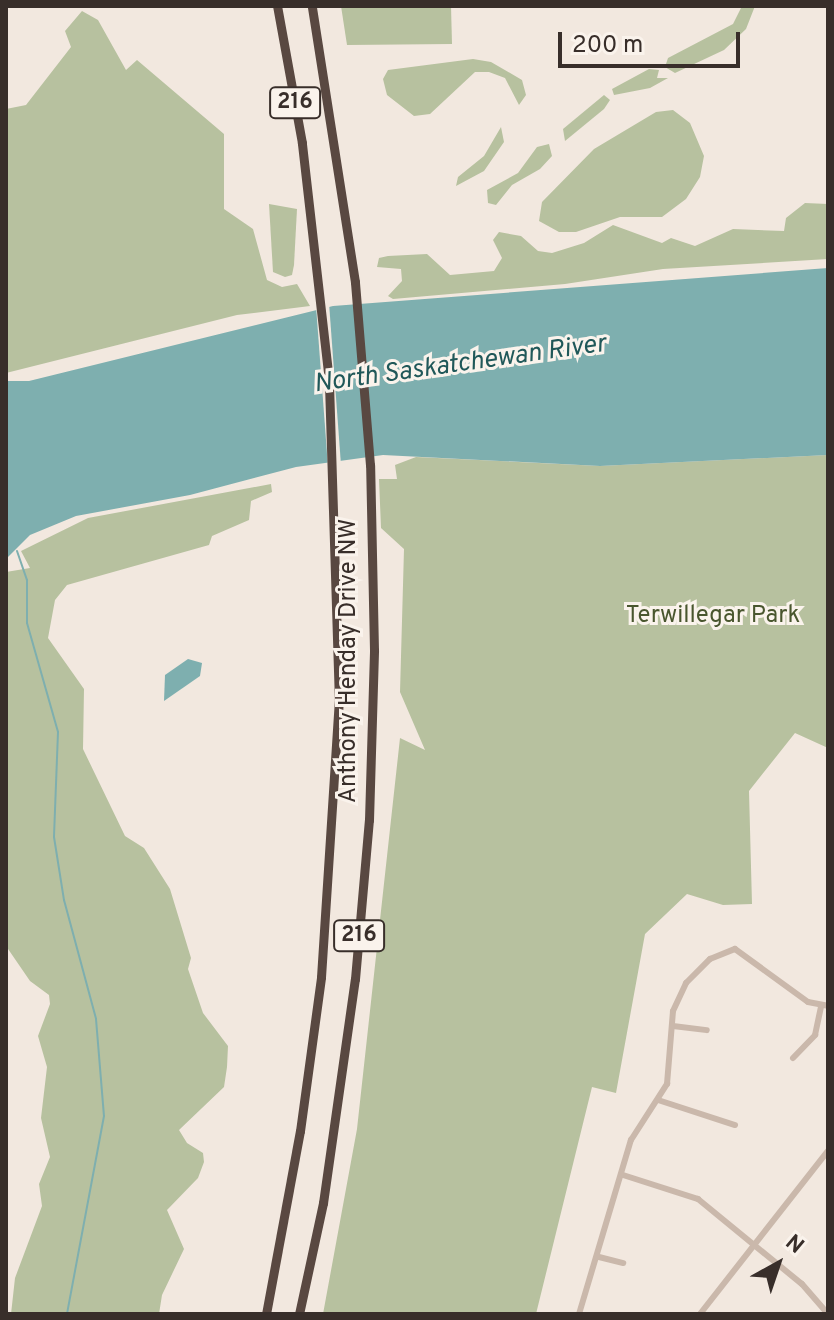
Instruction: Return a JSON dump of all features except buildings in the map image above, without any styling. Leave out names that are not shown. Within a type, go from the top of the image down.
[{"type":"highway","name":"Anthony Henday Drive NW","points":[[266,1314],[300,1131],[321,977],[339,702],[338,559],[329,381],[309,200],[277,6]]},
{"type":"highway","name":"Anthony Henday Drive NW","points":[[299,1314],[323,1203],[357,966],[369,805],[373,554],[364,374],[344,198],[313,6]]},
{"type":"street","points":[[579,1314],[635,1132],[667,1084],[673,1011],[686,983],[728,950],[743,951],[796,995],[824,1007],[815,1035],[793,1058]]},
{"type":"street","points":[[673,1026],[707,1030]]},
{"type":"street","points":[[658,1100],[735,1125]]},
{"type":"street","points":[[700,1314],[828,1151]]},
{"type":"street","points":[[623,1175],[698,1199],[802,1284],[828,1314]]},
{"type":"street","points":[[599,1257],[623,1263]]},
{"type":"green space","points":[[341,6],[451,6],[452,44],[347,45]]},
{"type":"green space","points":[[742,6],[755,6],[746,29],[724,50],[675,73],[665,67],[668,58],[733,24]]},
{"type":"green space","points":[[82,11],[98,20],[126,70],[137,60],[224,134],[224,209],[253,229],[267,280],[282,287],[297,284],[310,306],[237,315],[6,373],[6,109],[26,105],[71,47],[65,31]]},
{"type":"green space","points":[[473,59],[491,62],[522,80],[526,95],[519,105],[505,78],[489,72],[475,72],[430,114],[414,116],[387,95],[383,79],[388,70]]},
{"type":"green space","points":[[649,69],[659,70],[657,78],[668,78],[650,88],[614,95],[612,89]]},
{"type":"green space","points":[[604,95],[610,100],[604,109],[565,141],[563,129]]},
{"type":"green space","points":[[673,110],[690,123],[704,156],[700,177],[686,199],[662,217],[620,217],[576,232],[559,232],[539,221],[542,202],[594,149],[656,112]]},
{"type":"green space","points":[[501,127],[504,142],[484,171],[456,186],[458,177],[484,156]]},
{"type":"green space","points":[[549,144],[552,156],[540,169],[512,185],[496,205],[488,203],[487,190],[518,173],[537,147]]},
{"type":"green space","points":[[805,203],[828,204],[828,259],[663,269],[565,284],[393,299],[388,296],[402,281],[401,269],[377,267],[379,258],[427,254],[450,275],[494,271],[502,258],[493,240],[499,232],[521,236],[538,251],[552,253],[584,243],[613,225],[662,243],[671,238],[695,246],[733,229],[784,231],[786,218]]},
{"type":"green space","points":[[269,204],[297,209],[294,265],[292,275],[285,277],[273,272]]},
{"type":"green space","name":"Terwillegar Park","points":[[828,455],[828,748],[795,733],[749,791],[752,904],[723,905],[687,894],[645,934],[616,1093],[592,1087],[536,1314],[323,1314],[357,1129],[400,738],[425,750],[400,692],[404,549],[381,528],[379,479],[397,479],[395,465],[416,457],[600,466]]},
{"type":"green space","points":[[271,484],[272,492],[251,501],[249,520],[212,536],[209,545],[67,585],[55,600],[48,638],[84,689],[83,749],[125,836],[144,848],[170,889],[191,958],[188,969],[203,1013],[228,1046],[227,1067],[224,1087],[179,1130],[187,1143],[203,1153],[204,1162],[198,1178],[167,1210],[184,1249],[162,1295],[159,1314],[11,1314],[15,1278],[42,1206],[39,1184],[50,1157],[41,1118],[47,1067],[38,1036],[50,1004],[49,995],[30,981],[6,946],[6,572],[30,568],[21,551],[88,518]]},
{"type":"water","name":"North Saskatchewan River","points":[[828,268],[828,455],[600,466],[383,455],[296,467],[190,495],[76,516],[30,535],[6,559],[6,381],[29,381],[333,306]]},
{"type":"water","points":[[188,659],[202,663],[200,676],[164,701],[165,675]]},
{"type":"pier","points":[[329,303],[341,465],[328,467],[316,306]]},
{"type":"waterway","points":[[17,551],[27,580],[27,623],[58,732],[54,837],[64,900],[96,1019],[104,1116],[67,1314]]}]
